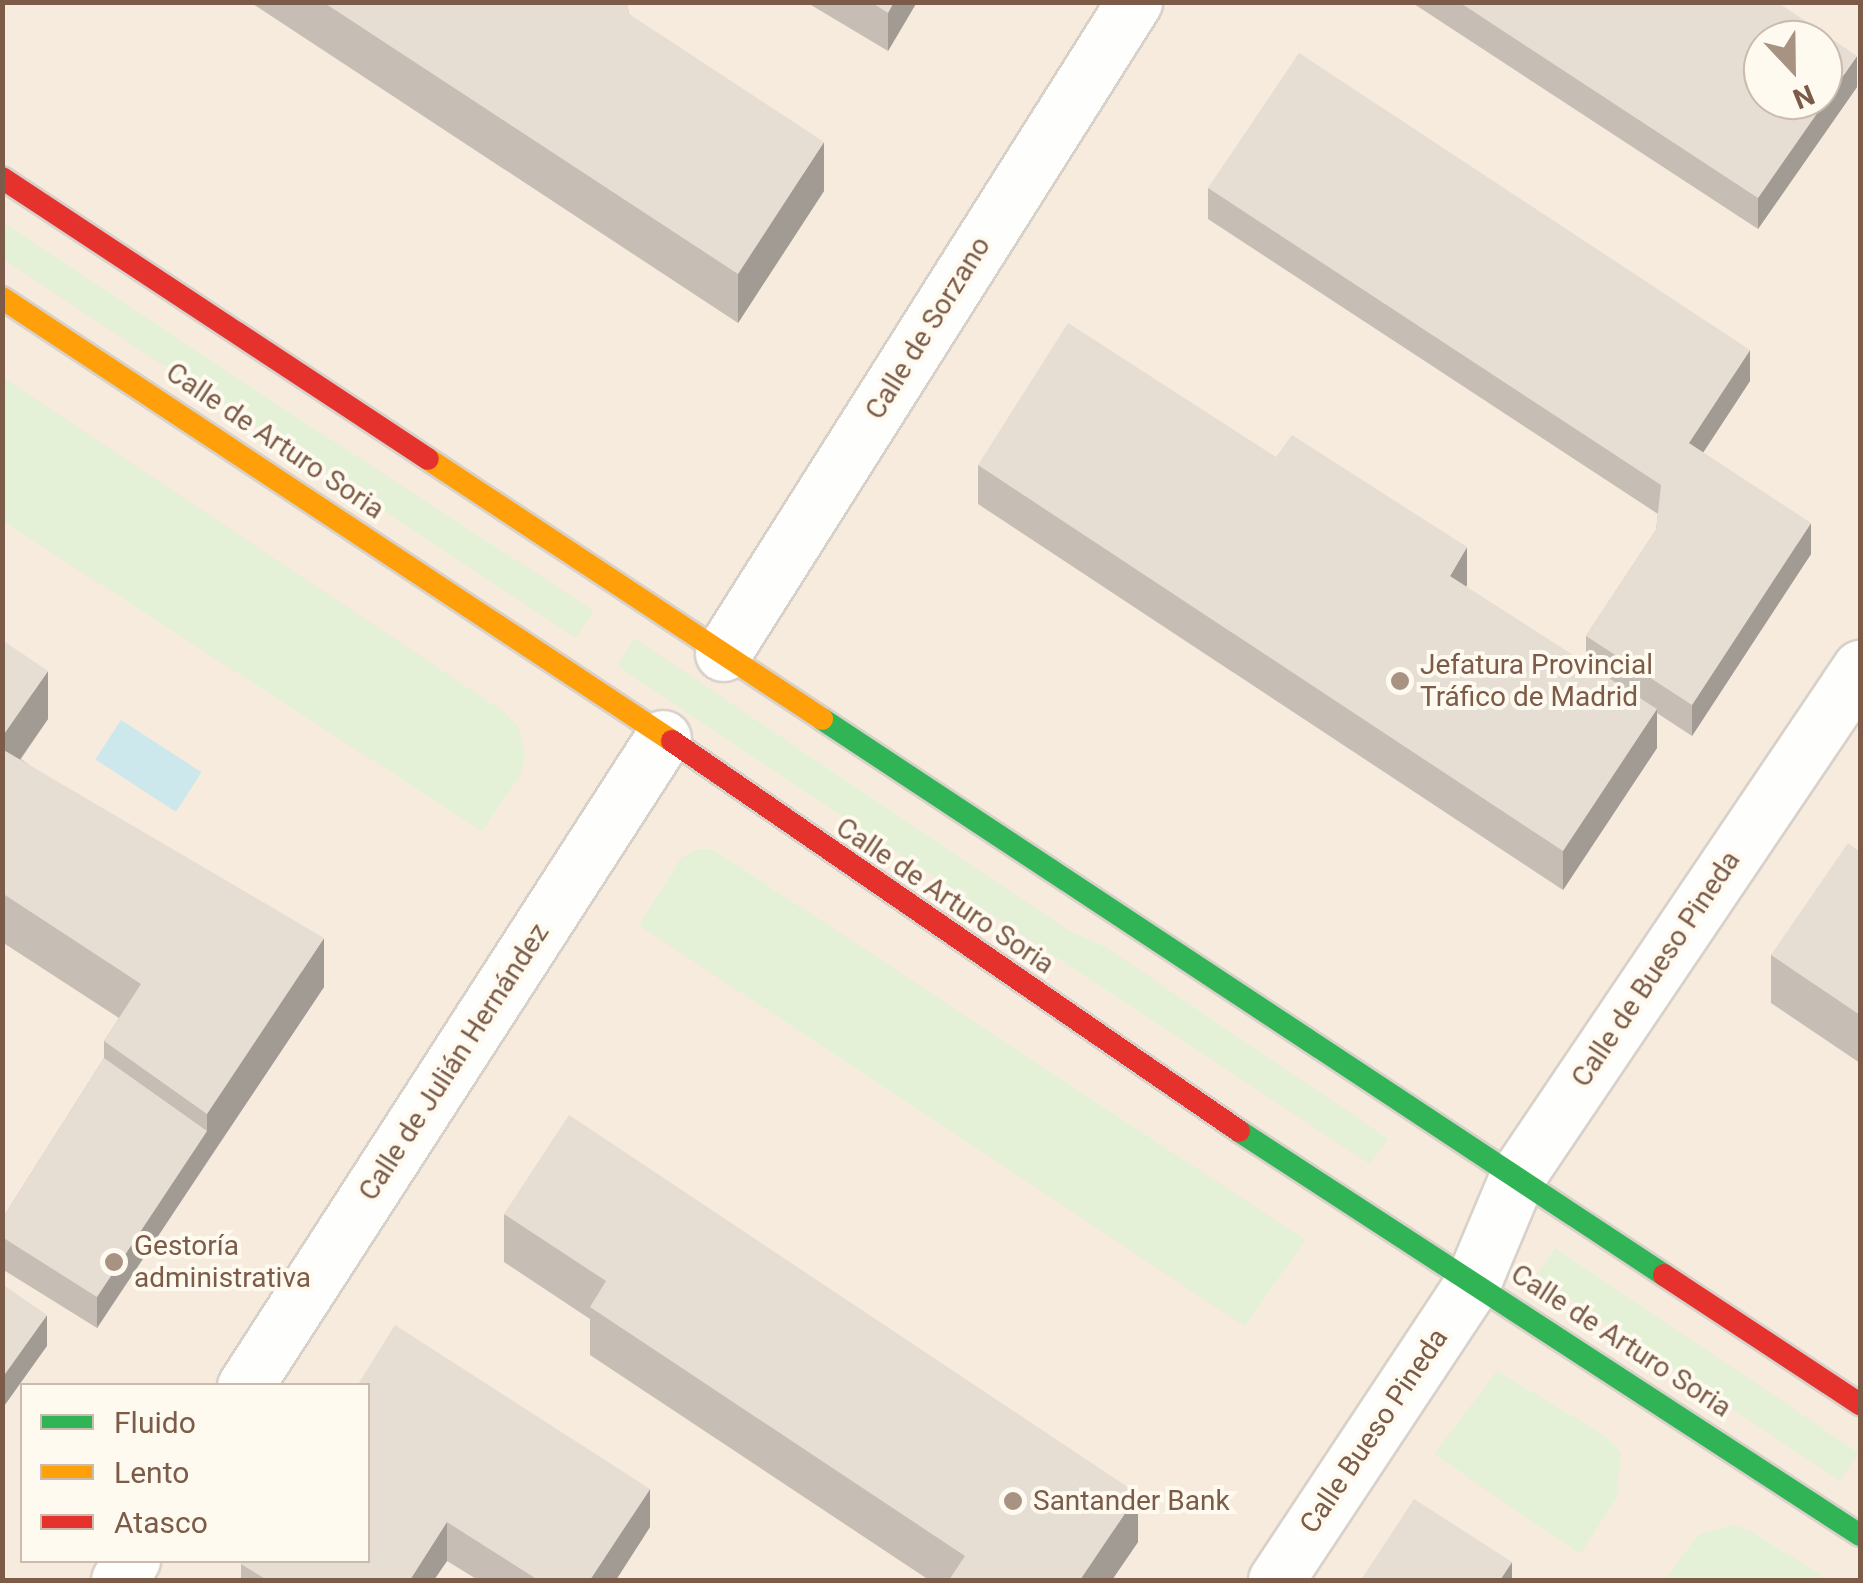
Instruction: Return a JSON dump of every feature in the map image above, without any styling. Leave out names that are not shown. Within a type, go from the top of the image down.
[{"type":"main road","points":[[2,178],[1427,1122],[1518,1175],[1860,1404]]},
{"type":"main road","name":"Calle de Arturo Soria","points":[[2,298],[664,738],[1364,1218],[1474,1282],[1860,1535]]},
{"type":"street","name":"Calle de Sorzano","points":[[723,653],[1134,2]]},
{"type":"street","name":"Calle de Bueso Pineda","points":[[1474,1282],[1518,1175],[1860,668]]},
{"type":"street","name":"Calle de Julián Hernández","points":[[247,1383],[664,738]]},
{"type":"street","name":"Calle Bueso Pineda","points":[[1276,1580],[1474,1282]]},
{"type":"shaded area","points":[[3,3],[1860,3],[1860,1580],[3,1580]]},
{"type":"green space","points":[[3,222],[594,611],[576,638],[3,259]]},
{"type":"green space","points":[[2,377],[504,712],[519,728],[525,756],[520,776],[482,831],[3,521]]},
{"type":"green space","points":[[634,638],[1068,930],[1107,948],[1388,1139],[1370,1164],[751,756],[618,666]]},
{"type":"green space","points":[[697,849],[714,850],[1305,1240],[1245,1326],[639,925],[681,858]]},
{"type":"green space","points":[[1555,1248],[1858,1453],[1839,1481],[1536,1276]]},
{"type":"green space","points":[[1497,1371],[1605,1436],[1621,1453],[1616,1499],[1580,1554],[1434,1454]]},
{"type":"green space","points":[[1734,1525],[1752,1532],[1828,1580],[1664,1580],[1699,1534]]},
{"type":"water","points":[[121,720],[202,772],[176,812],[95,759]]},
{"type":"building","points":[[323,2],[627,2],[629,14],[824,142],[738,274]]},
{"type":"building","points":[[871,2],[894,2],[888,13]]},
{"type":"building","points":[[1459,2],[1777,2],[1804,20],[1743,20],[1743,120],[1812,120],[1758,198]]},
{"type":"building","points":[[1843,47],[1857,56],[1843,76]]},
{"type":"building","points":[[1299,53],[1750,350],[1689,443],[1811,523],[1692,705],[1586,636],[1656,530],[1661,485],[1208,188]]},
{"type":"building","name":"Jefatura Provincial Tráfico de Madrid","points":[[1068,323],[1276,457],[1292,435],[1467,547],[1450,576],[1657,709],[1563,851],[978,465]]},
{"type":"building","points":[[2,640],[48,671],[2,737]]},
{"type":"building","points":[[2,749],[324,938],[207,1114],[104,1041],[141,984],[2,893]]},
{"type":"building","points":[[1848,843],[1860,852],[1860,1015],[1771,955]]},
{"type":"building","points":[[104,1058],[207,1131],[97,1297],[2,1237],[2,1219]]},
{"type":"building","points":[[569,1115],[1138,1494],[1080,1580],[949,1580],[965,1556],[590,1307],[606,1281],[504,1214]]},
{"type":"building","points":[[2,1284],[47,1315],[2,1378]]},
{"type":"building","points":[[395,1325],[650,1489],[590,1580],[538,1580],[447,1522],[410,1580],[267,1580],[241,1564],[370,1563],[370,1383],[359,1383]]},
{"type":"building","points":[[1414,1499],[1512,1562],[1500,1580],[1361,1580]]},
{"type":"traffic: fast","points":[[822,719],[1664,1275]]},
{"type":"traffic: fast","points":[[1239,1131],[1860,1535]]},
{"type":"traffic: slow","points":[[2,298],[672,741]]},
{"type":"traffic: slow","points":[[428,459],[822,719]]},
{"type":"traffic: jam","points":[[2,178],[428,459]]},
{"type":"traffic: jam","points":[[672,741],[1239,1131]]},
{"type":"traffic: jam","points":[[1664,1275],[1860,1404]]},
{"type":"place","name":"Jefatura Provincial Tráfico de Madrid","points":[[1400,681]]},
{"type":"place","name":"Gestoría administrativa","points":[[114,1262]]},
{"type":"place","name":"Santander Bank","points":[[1013,1501]]}]
